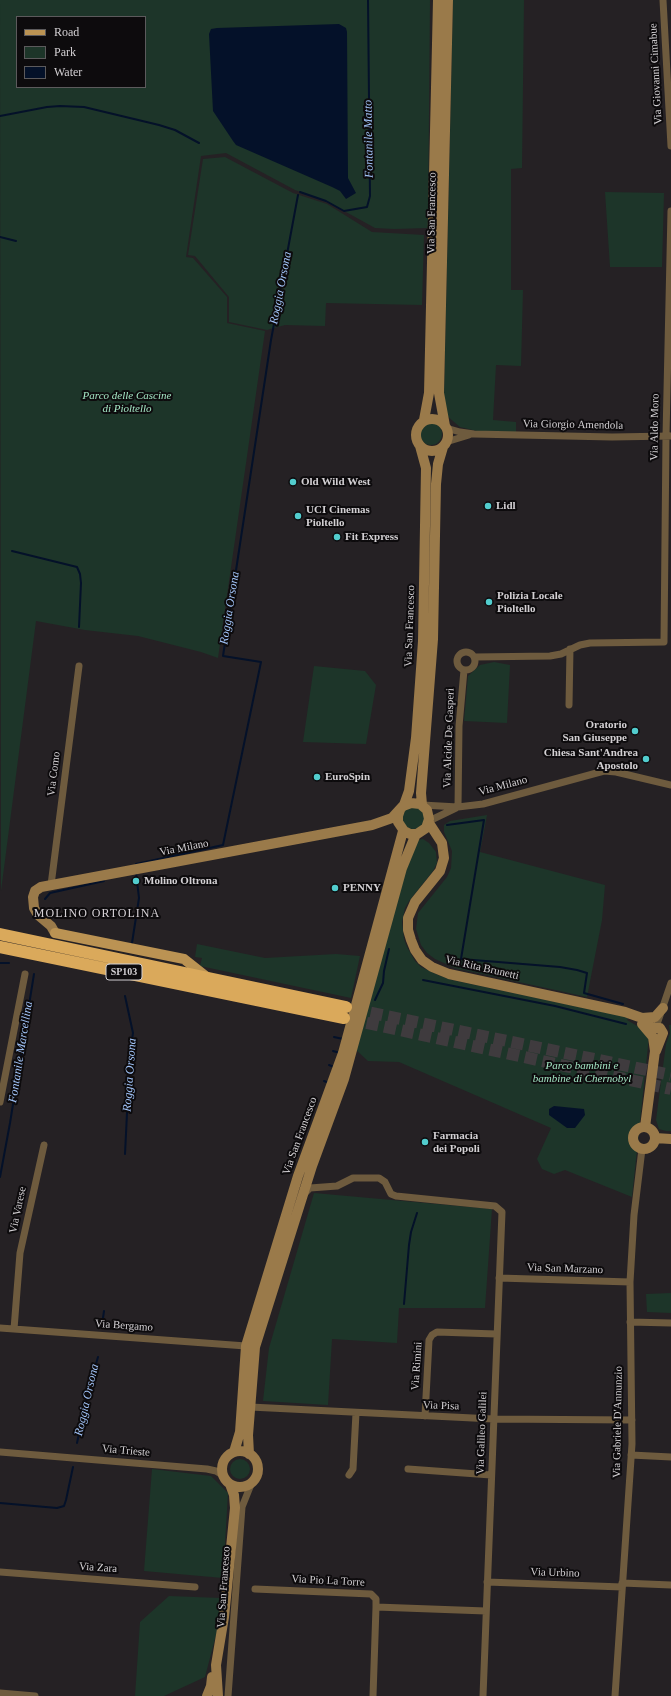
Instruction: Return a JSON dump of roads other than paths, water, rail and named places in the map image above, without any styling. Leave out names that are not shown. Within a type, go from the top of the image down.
[{"type":"highway","name":"SP103","points":[[0,934],[208,978],[345,1013],[248,998],[0,948]]},
{"type":"highway","name":"SP103","points":[[0,954],[171,982]]},
{"type":"main road","points":[[55,933],[184,959],[208,978]]},
{"type":"street","name":"Via San Francesco","points":[[424,420],[429,393],[438,0]]},
{"type":"street","name":"Via San Francesco","points":[[446,427],[439,393],[448,0]]},
{"type":"street","name":"Via Giovanni Cimabue","points":[[663,0],[671,146]]},
{"type":"street","name":"Via Aldo Moro","points":[[664,642],[668,595],[668,436],[671,211]]},
{"type":"street","points":[[435,419],[446,427],[448,435],[444,444],[433,451],[426,450],[420,446],[416,439],[415,432],[424,420],[435,419]]},
{"type":"street","name":"Via Giorgio Amendola","points":[[446,427],[460,432],[474,434],[668,436]]},
{"type":"street","name":"Via Giorgio Amendola","points":[[444,444],[474,434]]},
{"type":"street","name":"Via San Francesco","points":[[422,805],[421,795],[433,639],[436,484],[438,464],[444,444]]},
{"type":"street","name":"Via San Francesco","points":[[402,808],[409,791],[416,738],[423,641],[426,468],[420,446]]},
{"type":"street","name":"Via Alcide De Gasperi","points":[[458,807],[459,726],[464,670],[460,668],[458,664],[459,655],[468,652],[475,657],[547,657],[561,654],[590,643],[664,642]]},
{"type":"street","points":[[569,705],[570,650]]},
{"type":"street","points":[[464,670],[468,670],[475,664],[475,657]]},
{"type":"street","name":"Via Como","points":[[46,886],[79,666]]},
{"type":"street","name":"Via Milano","points":[[422,805],[458,807],[483,804],[604,771],[616,772],[671,785]]},
{"type":"street","points":[[429,822],[426,829],[418,833],[408,834],[402,829],[398,816],[402,808],[413,803],[422,805],[428,812],[429,822],[442,843],[444,853]]},
{"type":"street","name":"Via Milano","points":[[429,822],[458,807]]},
{"type":"street","name":"Via Milano","points":[[46,886],[372,825],[388,820],[402,808]]},
{"type":"street","name":"Via Milano","points":[[372,825],[402,829]]},
{"type":"street","name":"Via San Francesco","points":[[234,1452],[240,1432],[246,1346],[298,1176],[343,1053],[402,829]]},
{"type":"street","name":"Via San Francesco","points":[[249,1454],[247,1439],[255,1347],[312,1166],[344,1079],[404,861],[418,833]]},
{"type":"street","points":[[418,833],[435,839],[441,846],[444,853]]},
{"type":"street","name":"Via Rita Brunetti","points":[[444,853],[440,871],[415,902],[408,918],[410,940],[417,954],[422,960],[432,968],[449,974],[606,1007],[638,1016],[656,1032]]},
{"type":"street","points":[[46,886],[34,894],[33,904],[37,914],[55,933]]},
{"type":"street","points":[[0,1102],[25,974]]},
{"type":"street","points":[[645,1127],[652,1081],[656,1032],[671,983]]},
{"type":"street","points":[[638,1016],[654,1016],[664,1007]]},
{"type":"street","points":[[645,1127],[651,1130],[655,1138],[651,1146],[642,1149],[636,1145],[633,1138],[635,1131],[645,1127]]},
{"type":"street","points":[[655,1138],[671,1139]]},
{"type":"street","name":"Via Varese","points":[[14,1329],[20,1253],[44,1145]]},
{"type":"street","name":"Via Gabriele D'Annunzio","points":[[615,1696],[631,1455],[632,1420],[630,1282],[634,1215],[642,1149]]},
{"type":"street","points":[[312,1166],[313,1177],[327,1186]]},
{"type":"street","name":"Via Galileo Galilei","points":[[327,1186],[337,1186],[353,1178],[379,1178],[385,1182],[389,1192],[394,1196],[495,1206],[501,1210],[483,1696]]},
{"type":"street","points":[[303,1195],[310,1188],[327,1186]]},
{"type":"street","name":"Via San Marzano","points":[[498,1278],[630,1282]]},
{"type":"street","points":[[630,1322],[671,1323]]},
{"type":"street","name":"Via Bergamo","points":[[0,1328],[246,1346]]},
{"type":"street","name":"Via Rimini","points":[[425,1416],[429,1340],[432,1335],[437,1332],[496,1334]]},
{"type":"street","name":"Via Pisa","points":[[250,1407],[493,1419],[632,1420]]},
{"type":"street","points":[[349,1475],[353,1469],[356,1413]]},
{"type":"street","points":[[242,1451],[249,1454],[255,1459],[258,1467],[257,1476],[249,1484],[238,1487],[227,1480],[222,1468],[224,1462],[229,1455],[234,1452],[242,1451]]},
{"type":"street","name":"Via Trieste","points":[[0,1452],[207,1469],[216,1471],[227,1480]]},
{"type":"street","points":[[631,1455],[671,1457]]},
{"type":"street","points":[[408,1468],[491,1475]]},
{"type":"street","name":"Via San Francesco","points":[[218,1696],[216,1665],[224,1617],[235,1508],[233,1491],[227,1480]]},
{"type":"street","name":"Via San Francesco","points":[[235,1508],[249,1484]]},
{"type":"street","name":"Via San Francesco","points":[[228,1696],[242,1507],[249,1484]]},
{"type":"street","name":"Via Zara","points":[[0,1572],[195,1587]]},
{"type":"street","name":"Via Urbino","points":[[487,1582],[671,1585]]},
{"type":"street","name":"Via Pio La Torre","points":[[255,1589],[371,1594],[376,1599],[376,1607]]},
{"type":"street","points":[[373,1696],[376,1607],[486,1611]]},
{"type":"street","name":"Via San Francesco","points":[[207,1696],[211,1686],[213,1663],[224,1617]]},
{"type":"street","points":[[0,1693],[34,1696]]},
{"type":"water","points":[[339,24],[346,28],[347,32],[348,178],[356,193],[346,199],[340,191],[332,187],[236,145],[213,111],[209,34],[211,29],[217,28]]},
{"type":"water","points":[[554,1106],[584,1109],[585,1115],[575,1128],[567,1128],[549,1115],[549,1109]]},
{"type":"waterway","name":"Fontanile Matto","points":[[300,192],[326,201],[344,211],[367,207],[370,196],[368,0]]},
{"type":"waterway","name":"Roggia Orsona","points":[[0,116],[47,107],[84,107],[175,130],[199,143]]},
{"type":"waterway","name":"Roggia Orsona","points":[[136,867],[136,864],[223,845],[261,662],[223,656],[271,340],[298,195]]},
{"type":"waterway","points":[[0,237],[16,241]]},
{"type":"waterway","name":"Fontanile Marcellina","points":[[12,551],[77,567],[80,574],[81,583],[79,627]]},
{"type":"waterway","points":[[447,825],[484,820],[461,959],[560,967],[577,970],[587,973],[584,993],[623,1004]]},
{"type":"waterway","name":"Roggia Orsona","points":[[132,943],[139,898],[136,873]]},
{"type":"waterway","name":"Fontanile Marcellina","points":[[45,899],[50,893],[104,881]]},
{"type":"waterway","points":[[375,1000],[383,983],[389,949]]},
{"type":"waterway","points":[[0,963],[9,963]]},
{"type":"waterway","name":"Fontanile Marcellina","points":[[0,1177],[34,974]]},
{"type":"waterway","points":[[423,980],[555,1006],[626,1024]]},
{"type":"waterway","name":"Roggia Orsona","points":[[125,996],[133,1033],[130,1052],[125,1154]]},
{"type":"waterway","points":[[334,1037],[343,1039]]},
{"type":"waterway","points":[[333,1051],[340,1053]]},
{"type":"waterway","points":[[329,1065],[334,1067]]},
{"type":"waterway","points":[[324,1081],[329,1083]]},
{"type":"waterway","points":[[404,1304],[409,1245],[411,1232],[417,1213]]},
{"type":"waterway","name":"Roggia Orsona","points":[[102,1325],[104,1311]]},
{"type":"waterway","name":"Roggia Orsona","points":[[77,1443],[87,1395],[98,1357]]},
{"type":"waterway","name":"Roggia Orsona","points":[[0,1503],[57,1508],[64,1506],[73,1467]]},
{"type":"tunnel","points":[[353,1009],[671,1075]]},
{"type":"tunnel","points":[[349,1019],[671,1089]]},
{"type":"place","name":"Old Wild West","points":[[293,482]]},
{"type":"place","name":"Lidl","points":[[488,506]]},
{"type":"place","name":"UCI Cinemas Pioltello","points":[[298,516]]},
{"type":"place","name":"Fit Express","points":[[337,537]]},
{"type":"place","name":"Polizia Locale Pioltello","points":[[489,602]]},
{"type":"place","name":"Oratorio San Giuseppe","points":[[635,731]]},
{"type":"place","name":"Chiesa Sant'Andrea Apostolo","points":[[646,759]]},
{"type":"place","name":"EuroSpin","points":[[317,777]]},
{"type":"place","name":"Molino Oltrona","points":[[136,881]]},
{"type":"place","name":"PENNY","points":[[335,888]]},
{"type":"place","name":"Farmacia dei Popoli","points":[[425,1142]]},
{"type":"district","name":"MOLINO ORTOLINA","points":[[97,914]]},
{"type":"park label","name":"Parco delle Cascine di Pioltello","points":[[127,402]]},
{"type":"park label","name":"Parco bambini e bambine di Chernobyl","points":[[582,1072]]}]
